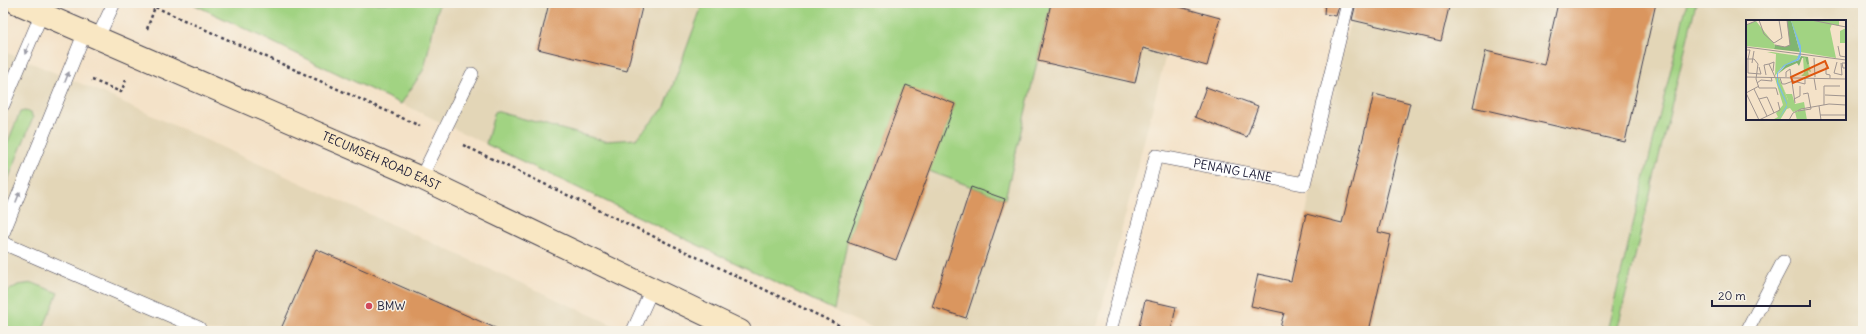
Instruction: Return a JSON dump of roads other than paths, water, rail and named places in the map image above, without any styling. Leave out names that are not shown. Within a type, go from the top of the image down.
[{"type":"main road","name":"TECUMSEH ROAD EAST","points":[[20,4],[420,178],[740,331]]},
{"type":"lane","points":[[3,233],[91,34],[114,3]]},
{"type":"lane","name":"PENANG LANE","points":[[1110,331],[1156,156],[1304,184],[1348,3]]},
{"type":"lane","points":[[3,105],[42,13]]},
{"type":"lane","points":[[420,178],[472,74]]},
{"type":"lane","points":[[3,243],[199,328],[197,331]]},
{"type":"lane","points":[[1747,331],[1783,262]]},
{"type":"lane","points":[[633,331],[652,289]]},
{"type":"place","name":"BMW","points":[[369,306]]}]
